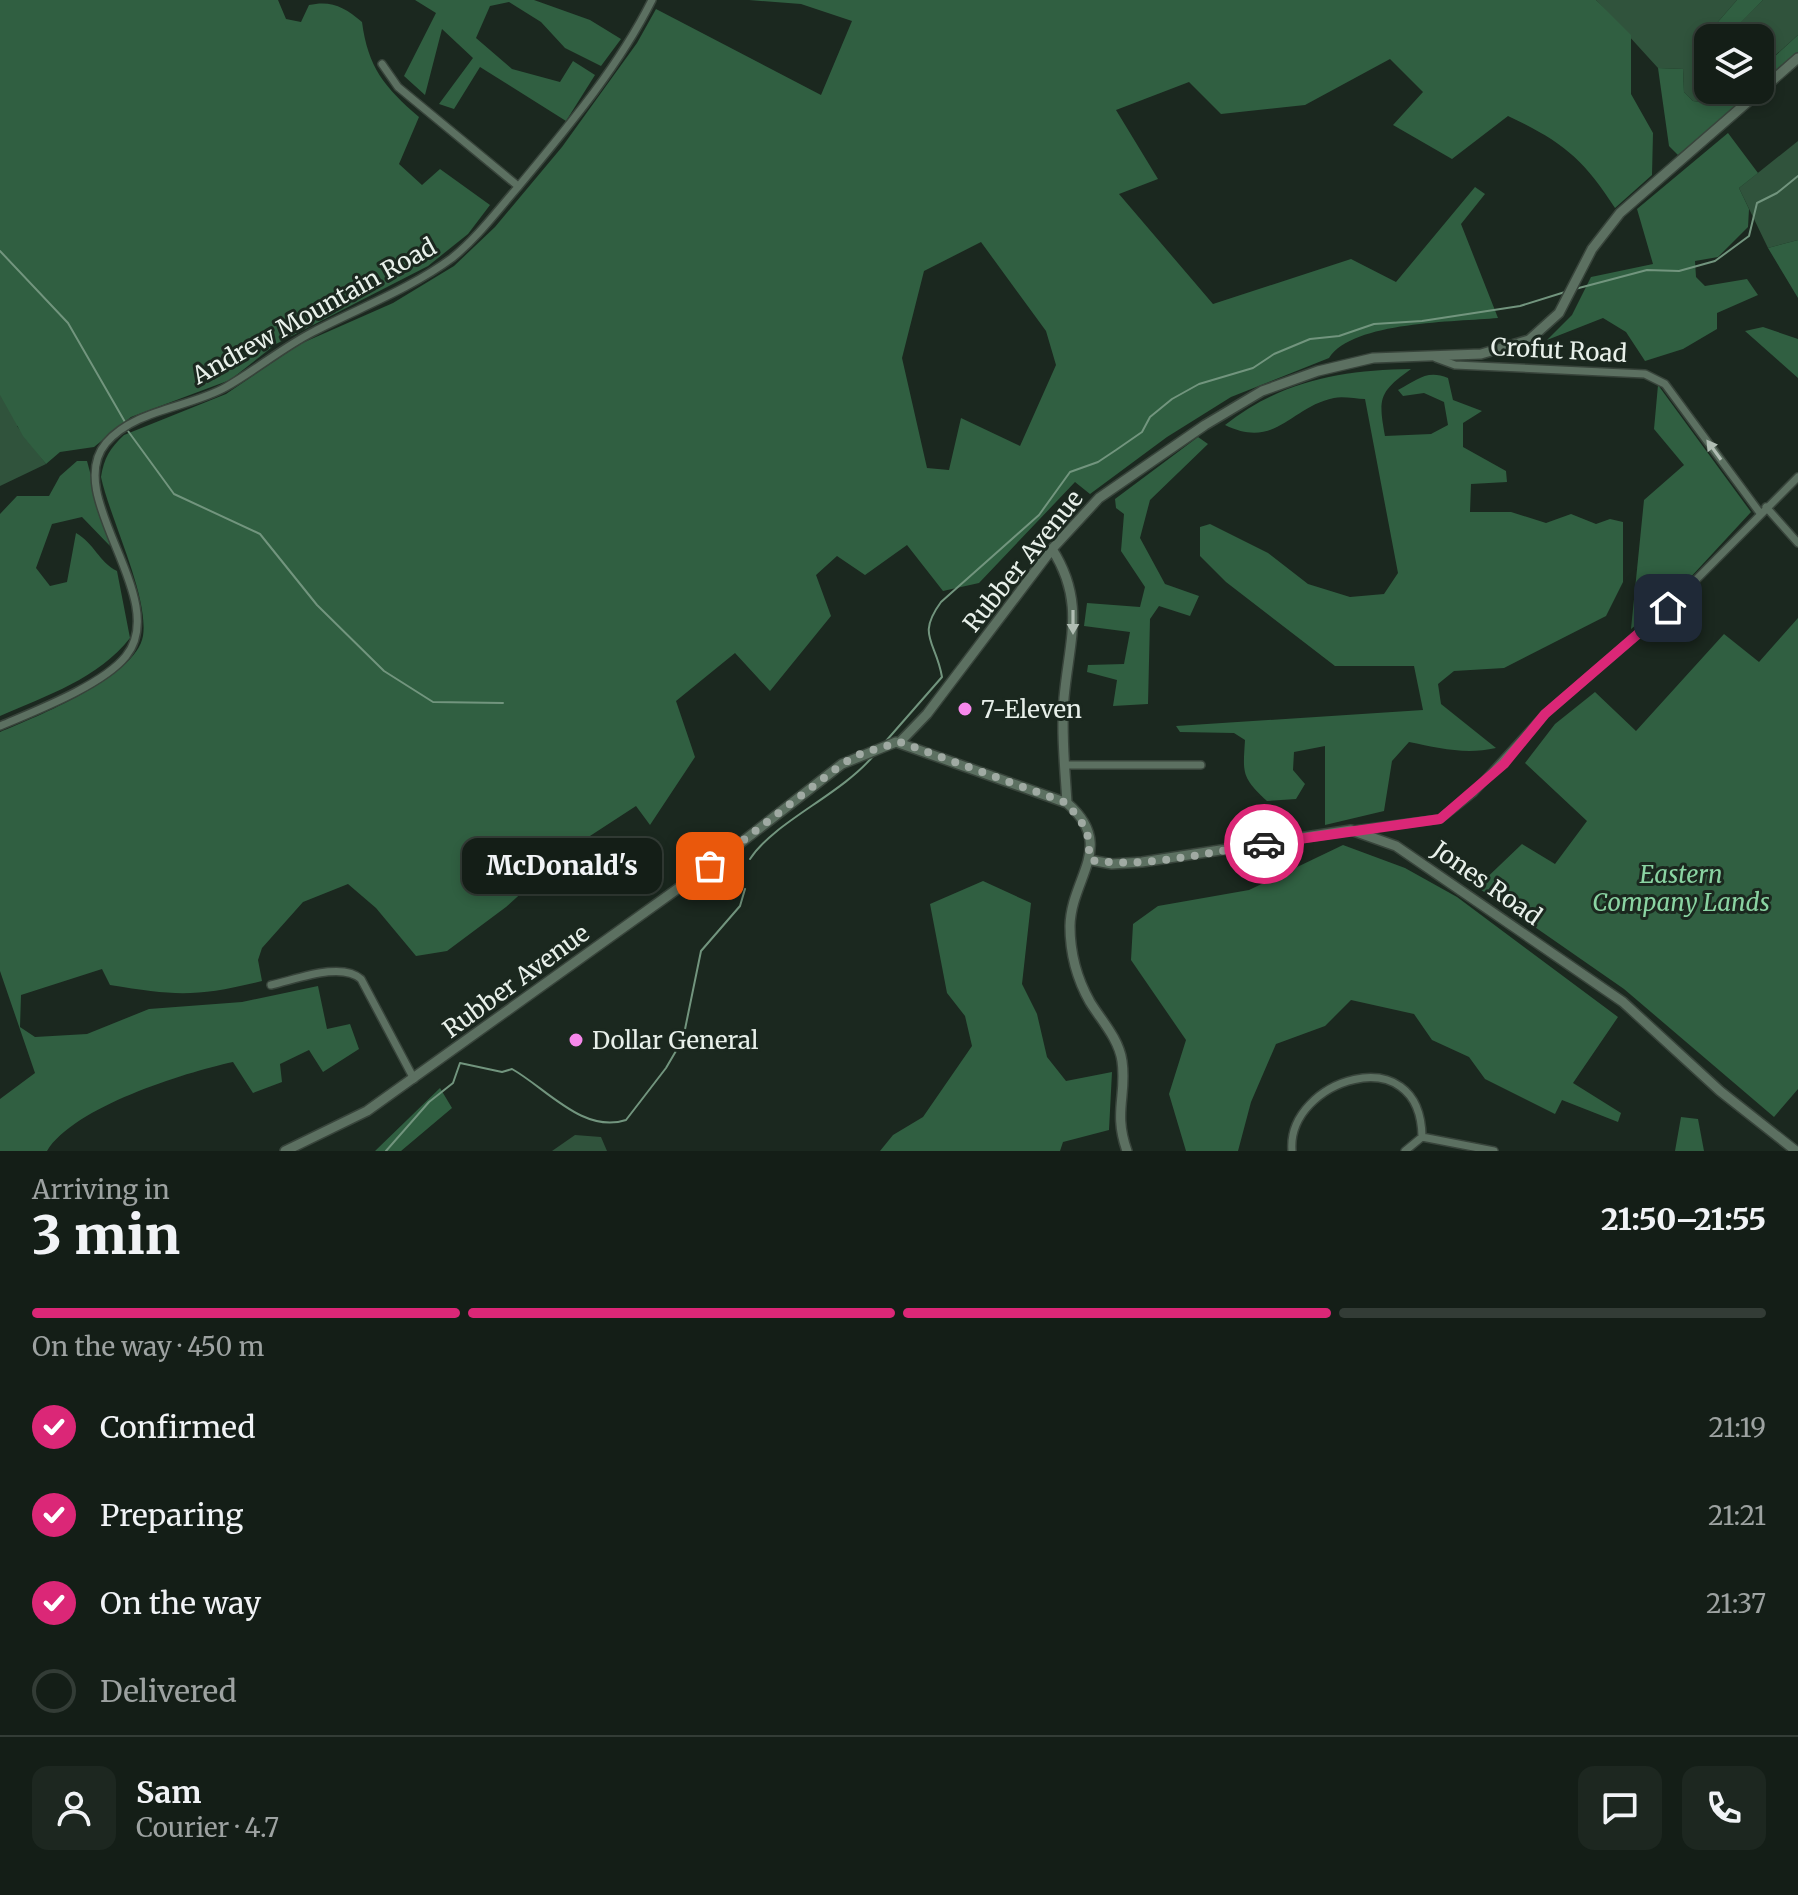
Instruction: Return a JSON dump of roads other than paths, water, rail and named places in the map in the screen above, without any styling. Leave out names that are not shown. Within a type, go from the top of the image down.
[{"type":"street","name":"Andrew Mountain Road","points":[[0,726],[107,672],[124,659],[135,641],[136,607],[96,483],[98,457],[107,442],[149,416],[228,386],[311,333],[428,273],[467,244],[580,111],[652,0]]},
{"type":"street","name":"Rubber Avenue","points":[[285,1151],[337,1128],[414,1079],[729,852],[842,764],[874,748],[898,742],[917,727],[1052,549],[1099,498],[1205,425],[1262,391],[1318,371],[1373,358],[1481,354],[1529,340],[1559,313],[1592,249],[1620,213],[1798,58]]},
{"type":"street","points":[[382,64],[398,87],[518,186]]},
{"type":"street","name":"Crofut Road","points":[[1434,357],[1455,365],[1645,374],[1665,384],[1763,510],[1798,543]]},
{"type":"street","points":[[1090,860],[1119,864],[1192,856],[1440,819],[1504,764],[1545,714],[1668,608],[1798,477]]},
{"type":"street","points":[[1052,549],[1068,577],[1075,625],[1064,700],[1067,803],[1087,830],[1090,860],[1072,902],[1071,942],[1079,980],[1115,1041],[1122,1061],[1119,1129],[1127,1151]]},
{"type":"street","points":[[898,742],[1067,803]]},
{"type":"street","points":[[1065,765],[1201,765]]},
{"type":"street","name":"Jones Road","points":[[1351,830],[1408,853],[1604,988],[1720,1091],[1796,1151]]},
{"type":"street","points":[[271,985],[336,971],[354,973],[361,979],[414,1079]]},
{"type":"street","points":[[1292,1151],[1293,1128],[1313,1101],[1348,1081],[1366,1077],[1395,1082],[1408,1091],[1422,1119],[1422,1137]]},
{"type":"street","points":[[1405,1151],[1422,1137]]},
{"type":"street","points":[[1422,1137],[1494,1151]]},
{"type":"waterway","points":[[1575,289],[1647,270],[1679,271],[1715,261],[1749,236],[1757,203],[1777,193],[1798,176]]},
{"type":"waterway","points":[[0,251],[68,323],[125,422]]},
{"type":"waterway","points":[[886,741],[942,677],[929,631],[941,602],[1039,515],[1070,472],[1098,462],[1142,432],[1150,417],[1172,399],[1199,384],[1253,368],[1274,354],[1310,339],[1339,336],[1374,324],[1422,321],[1520,306],[1565,292]]},
{"type":"waterway","points":[[128,431],[174,494],[260,534],[317,605],[384,671],[433,702],[503,703]]},
{"type":"waterway","points":[[750,859],[775,832],[844,783],[874,755]]},
{"type":"waterway","points":[[386,1151],[429,1102],[453,1083],[460,1063],[502,1072],[512,1069],[580,1115],[610,1123],[626,1120],[666,1068],[683,1039],[701,951],[740,906],[745,889]]},
{"type":"place","name":"7-Eleven","points":[[965,709]]},
{"type":"place","name":"McDonald's","points":[[710,866]]},
{"type":"place","name":"Dollar General","points":[[576,1040]]},
{"type":"park label","name":"Eastern Company Lands","points":[[1681,888]]}]
